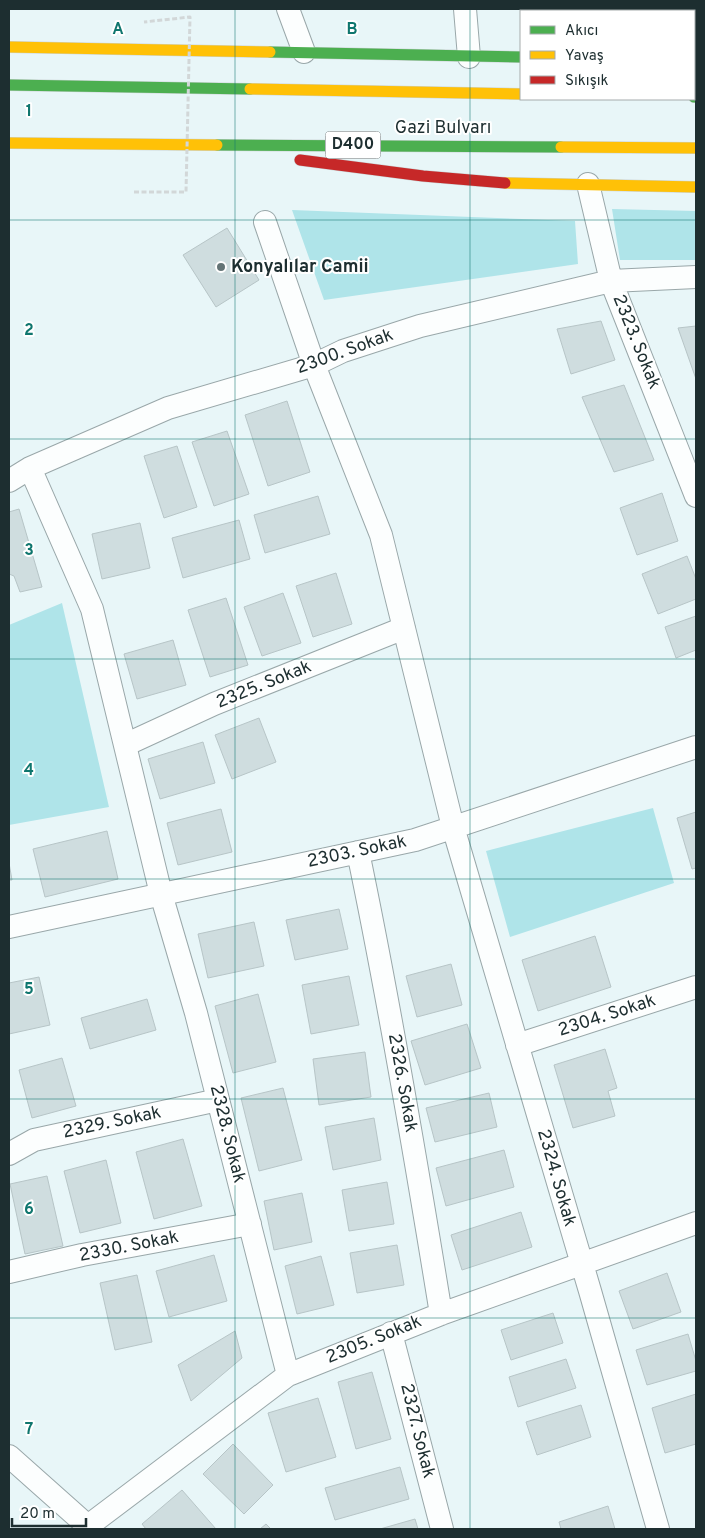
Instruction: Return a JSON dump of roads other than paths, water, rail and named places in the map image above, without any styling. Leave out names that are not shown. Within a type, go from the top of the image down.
[{"type":"highway","points":[[9,46],[520,57]]},
{"type":"highway","name":"Gazi Bulvarı","points":[[9,85],[520,94]]},
{"type":"highway","name":"Gazi Bulvarı","points":[[9,143],[696,148]]},
{"type":"highway","points":[[177,144],[423,176],[501,183],[696,187]]},
{"type":"street","points":[[288,9],[304,52]]},
{"type":"street","points":[[465,9],[470,57]]},
{"type":"street","name":"2323. Sokak","points":[[588,184],[611,281],[696,496]]},
{"type":"street","name":"2324. Sokak","points":[[265,222],[314,365],[381,535],[453,827],[582,1263],[658,1529]]},
{"type":"street","name":"2300. Sokak","points":[[9,481],[30,468],[168,408],[314,365],[343,351],[420,326],[611,281],[696,278]]},
{"type":"street","name":"2328. Sokak","points":[[30,468],[92,610],[162,894],[196,1013],[288,1375]]},
{"type":"street","name":"2325. Sokak","points":[[125,745],[214,704],[404,628]]},
{"type":"street","name":"2303. Sokak","points":[[9,927],[415,840],[696,747]]},
{"type":"street","name":"2326. Sokak","points":[[358,852],[416,1162],[441,1314]]},
{"type":"street","name":"2304. Sokak","points":[[517,1045],[696,987]]},
{"type":"street","name":"2329. Sokak","points":[[9,1154],[34,1140],[218,1100]]},
{"type":"street","name":"2305. Sokak","points":[[88,1528],[288,1375],[392,1332],[696,1223]]},
{"type":"street","name":"2330. Sokak","points":[[9,1272],[82,1255],[250,1224]]},
{"type":"street","name":"2327. Sokak","points":[[392,1332],[442,1529]]},
{"type":"street","points":[[9,1456],[88,1528]]},
{"type":"place","name":"Konyalılar Camii","points":[[221,267]]}]
